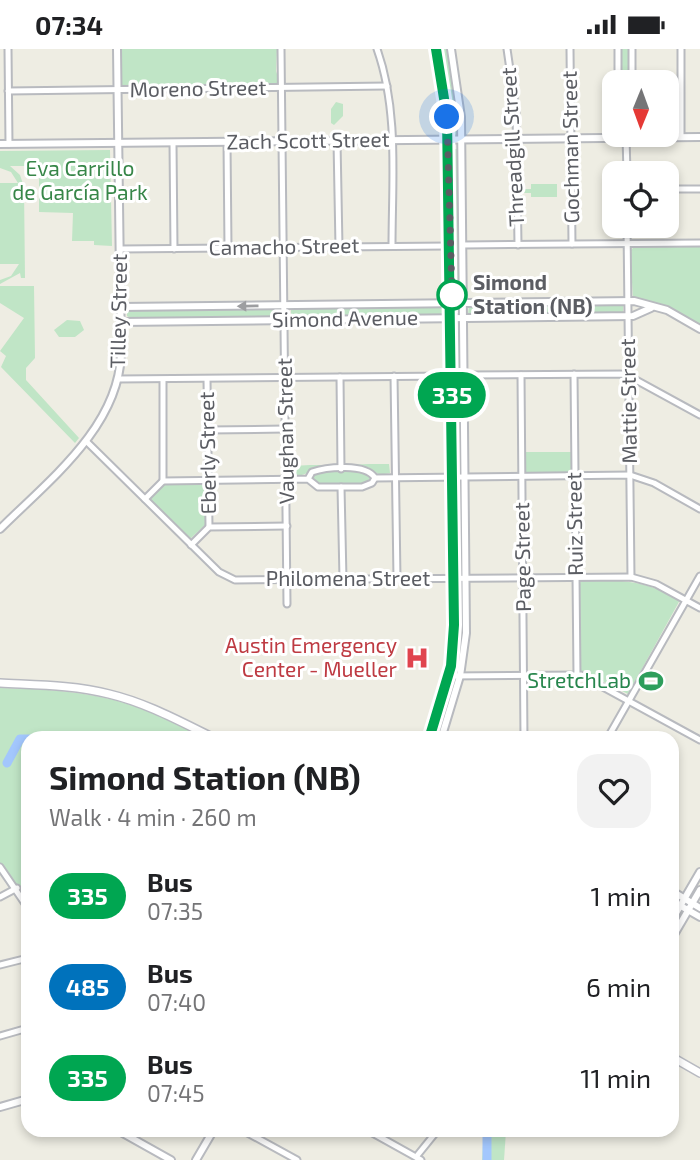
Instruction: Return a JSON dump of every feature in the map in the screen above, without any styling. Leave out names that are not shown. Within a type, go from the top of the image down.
[{"type":"main road","points":[[0,683],[64,687],[110,694],[160,712],[199,731]]},
{"type":"main road","points":[[679,1061],[700,1073]]},
{"type":"street","points":[[8,49],[9,144]]},
{"type":"street","name":"Tilley Street","points":[[0,529],[86,441],[107,409],[118,379],[121,322],[117,49]]},
{"type":"street","name":"Vaughan Street","points":[[281,49],[287,604]]},
{"type":"street","points":[[377,49],[387,86],[392,140],[392,246]]},
{"type":"street","points":[[432,731],[449,675],[454,634],[448,139],[446,93],[436,49]]},
{"type":"street","points":[[443,731],[460,676],[466,641],[461,139],[460,100],[451,49]]},
{"type":"street","name":"Threadgill Street","points":[[507,49],[514,92],[517,245]]},
{"type":"street","name":"Gochman Street","points":[[570,49],[572,244]]},
{"type":"street","points":[[618,49],[618,70]]},
{"type":"street","points":[[632,49],[632,70]]},
{"type":"street","points":[[681,49],[681,137]]},
{"type":"street","name":"Moreno Street","points":[[8,91],[387,86]]},
{"type":"street","name":"Zach Scott Street","points":[[0,144],[602,137]]},
{"type":"street","name":"Zach Scott Street","points":[[681,137],[700,137]]},
{"type":"street","points":[[337,141],[339,247]]},
{"type":"street","points":[[227,142],[228,248]]},
{"type":"street","points":[[173,143],[174,249]]},
{"type":"street","points":[[679,189],[700,189]]},
{"type":"street","name":"Mattie Street","points":[[627,238],[631,577]]},
{"type":"street","points":[[463,245],[700,243]]},
{"type":"street","name":"Camacho Street","points":[[120,249],[449,246]]},
{"type":"street","name":"Simond Avenue","points":[[120,307],[628,301],[667,310],[700,329]]},
{"type":"street","name":"Simond Avenue","points":[[121,322],[628,316],[651,308]]},
{"type":"street","name":"Ruiz Street","points":[[574,374],[577,674]]},
{"type":"street","points":[[464,375],[629,375],[700,415]]},
{"type":"street","name":"Page Street","points":[[521,375],[524,731]]},
{"type":"street","points":[[394,376],[397,579]]},
{"type":"street","points":[[118,379],[451,376]]},
{"type":"street","points":[[340,377],[341,469]]},
{"type":"street","name":"Eberly Street","points":[[207,379],[209,527]]},
{"type":"street","points":[[163,380],[163,481]]},
{"type":"street","points":[[208,430],[285,429]]},
{"type":"street","name":"Philomena Street","points":[[86,441],[228,578],[287,580],[631,577],[656,584],[700,608]]},
{"type":"street","points":[[309,479],[316,470],[341,469],[365,470],[375,478],[630,475],[654,483],[700,509]]},
{"type":"street","points":[[145,499],[163,481],[309,479],[318,487],[341,487],[368,486],[375,478]]},
{"type":"street","points":[[341,487],[343,579]]},
{"type":"street","points":[[191,545],[209,527],[287,526]]},
{"type":"street","points":[[611,731],[700,576]]},
{"type":"street","points":[[449,675],[577,674],[590,678],[700,740]]},
{"type":"street","points":[[0,867],[21,895]]},
{"type":"street","points":[[700,871],[680,906],[700,917]]},
{"type":"street","points":[[0,897],[17,888]]},
{"type":"street","points":[[679,926],[700,890]]},
{"type":"street","points":[[679,896],[700,908]]},
{"type":"street","points":[[0,965],[21,960]]},
{"type":"street","points":[[0,1036],[21,1030]]},
{"type":"street","points":[[0,1107],[21,1101]]},
{"type":"street","points":[[130,1137],[171,1160]]},
{"type":"street","points":[[196,1160],[209,1137]]},
{"type":"street","points":[[255,1137],[297,1160]]},
{"type":"street","points":[[380,1137],[419,1159],[433,1137]]},
{"type":"green space","points":[[120,49],[277,49],[276,71],[279,80],[276,85],[122,86]]},
{"type":"green space","points":[[439,49],[448,49],[459,112],[457,136],[453,134],[452,107]]},
{"type":"green space","points":[[620,49],[630,49],[631,70],[621,70]]},
{"type":"green space","points":[[336,102],[343,104],[343,116],[334,125],[331,123],[331,109]]},
{"type":"green space","points":[[451,149],[457,149],[458,300],[454,298]]},
{"type":"green space","name":"Eva Carrillo de García Park","points":[[110,150],[112,246],[94,245],[94,241],[72,241],[73,213],[39,212],[39,166],[10,166],[20,175],[24,187],[25,278],[21,278],[20,273],[0,284],[0,280],[11,276],[19,264],[0,264],[0,183],[18,183],[11,172],[0,168],[0,151]]},
{"type":"green space","points":[[531,184],[557,184],[557,197],[531,197],[531,193],[524,193],[524,189],[531,189]]},
{"type":"green space","points":[[635,246],[700,247],[700,325],[668,307],[633,298],[630,251]]},
{"type":"green space","points":[[0,286],[34,286],[35,358],[26,368],[26,380],[79,438],[75,443],[1,367],[6,356],[0,351],[24,318],[0,303]]},
{"type":"green space","points":[[623,304],[623,314],[468,314],[469,306]]},
{"type":"green space","points":[[445,305],[446,316],[291,318],[291,307]]},
{"type":"green space","points":[[270,307],[277,311],[277,315],[270,318],[134,320],[127,316],[127,309]]},
{"type":"green space","points":[[67,320],[80,321],[84,330],[75,337],[59,337],[54,330]]},
{"type":"green space","points":[[458,321],[461,472],[456,471],[453,323]]},
{"type":"green space","points":[[524,452],[571,452],[571,470],[568,473],[527,473],[524,471]]},
{"type":"green space","points":[[389,464],[390,473],[380,475],[368,467],[348,468],[348,465]]},
{"type":"green space","points":[[334,465],[334,468],[322,468],[293,476],[292,466]]},
{"type":"green space","points":[[360,471],[371,478],[369,482],[340,486],[323,485],[311,480],[311,476],[320,472]]},
{"type":"green space","points":[[456,482],[461,483],[461,574],[457,571]]},
{"type":"green space","points":[[203,483],[206,487],[206,524],[190,539],[152,502],[151,497],[164,484]]},
{"type":"green space","points":[[582,580],[610,580],[644,585],[680,600],[628,694],[580,670],[579,584]]},
{"type":"green space","points":[[456,584],[462,586],[463,630],[457,671]]},
{"type":"green space","points":[[453,682],[454,689],[442,731],[435,731],[449,684]]},
{"type":"green space","points":[[0,688],[65,691],[97,696],[148,711],[193,731],[21,731],[21,892],[0,863]]},
{"type":"green space","points":[[484,1137],[506,1137],[504,1160],[482,1160]]},
{"type":"waterway","points":[[7,763],[21,739]]},
{"type":"waterway","points":[[487,1137],[487,1160]]},
{"type":"bus line","name":"335","points":[[432,731],[451,666],[454,634],[452,298],[447,101],[436,49]]},
{"type":"place","name":"Simond Station (NB)","points":[[452,295]]},
{"type":"place","name":"Austin Emergency Center - Mueller","points":[[417,658]]},
{"type":"place","name":"StretchLab","points":[[651,681]]},
{"type":"route","points":[[447,117],[452,295]]}]
